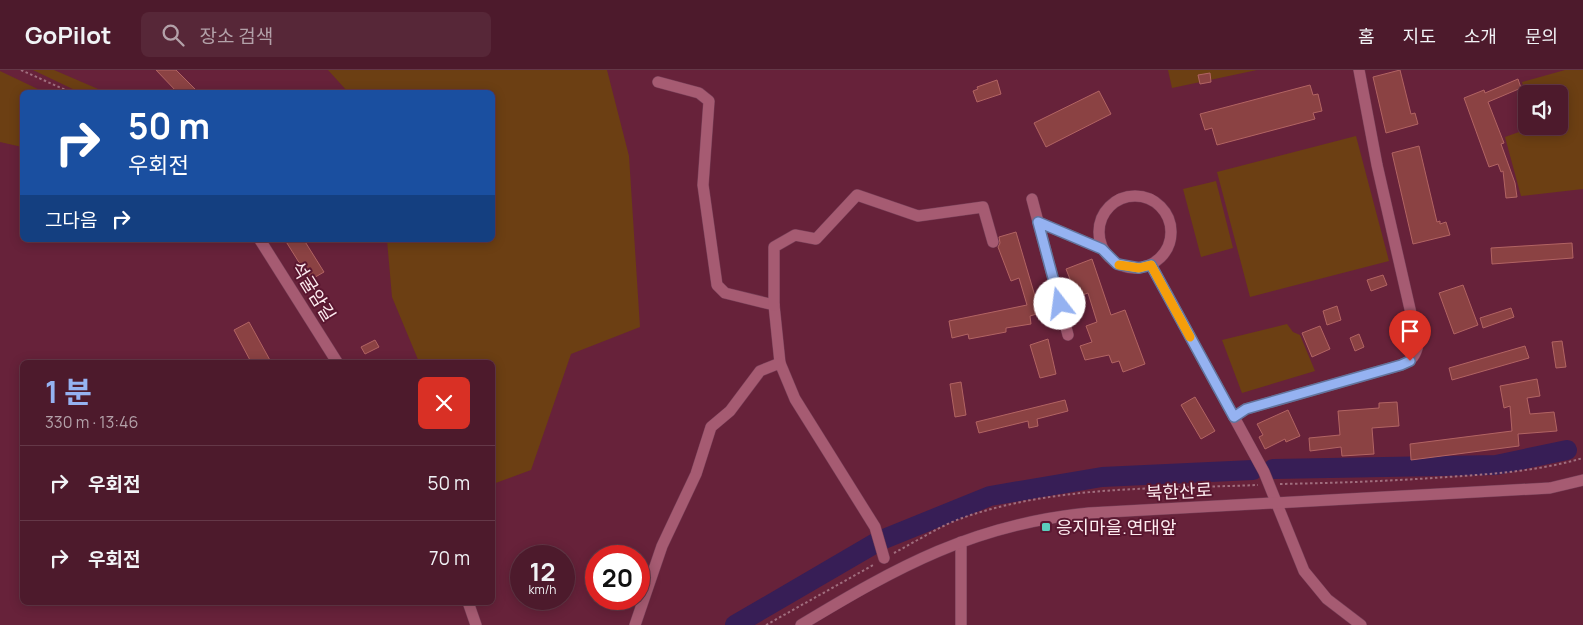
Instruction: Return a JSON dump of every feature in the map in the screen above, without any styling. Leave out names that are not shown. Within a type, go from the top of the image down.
[{"type":"street","points":[[1234,417],[1246,409],[1401,365],[1410,361],[1417,352],[1418,344],[1377,165],[1359,70]]},
{"type":"street","points":[[658,82],[699,93],[709,101],[703,185],[717,285],[726,293],[774,305]]},
{"type":"street","points":[[884,558],[875,527],[795,399],[780,363],[774,305],[774,247],[795,235],[816,239],[857,195],[918,216],[983,207],[993,242]]},
{"type":"street","points":[[1125,197],[1147,198],[1158,204],[1166,214],[1170,225],[1171,237],[1164,253],[1151,265],[1139,268],[1125,267],[1109,258],[1102,249],[1098,228],[1107,209],[1125,197]]},
{"type":"street","points":[[1032,199],[1068,334]]},
{"type":"street","points":[[1038,222],[1102,249]]},
{"type":"street","name":"석굴암길","points":[[261,242],[336,360]]},
{"type":"street","points":[[1151,265],[1264,472],[1304,571],[1327,599],[1361,625]]},
{"type":"street","points":[[635,625],[662,546],[696,474],[711,427],[730,411],[760,371],[780,363]]},
{"type":"street","name":"북한산로","points":[[800,625],[911,562],[961,542],[1032,520],[1055,517],[1550,488],[1583,480]]},
{"type":"street","points":[[961,542],[961,625]]},
{"type":"street","points":[[469,605],[476,625]]},
{"type":"path","points":[[21,70],[66,90]]},
{"type":"shaded area","points":[[33,70],[54,70],[100,90],[75,90]]},
{"type":"shaded area","points":[[328,70],[607,70],[629,156],[640,327],[571,354],[531,470],[495,483],[495,360],[418,360],[392,297],[387,242],[495,242],[495,90],[346,90]]},
{"type":"shaded area","points":[[1168,70],[1257,70],[1172,88]]},
{"type":"shaded area","points":[[1565,70],[1583,70],[1583,189],[1521,196],[1505,137],[1518,132],[1518,135],[1568,135],[1568,85],[1523,85],[1522,82]]},
{"type":"shaded area","points":[[0,71],[40,90],[20,90],[20,147],[0,142]]},
{"type":"shaded area","points":[[1356,136],[1389,261],[1250,297],[1217,172]]},
{"type":"shaded area","points":[[1216,181],[1233,248],[1201,257],[1183,189]]},
{"type":"shaded area","points":[[1287,324],[1293,332],[1300,335],[1315,371],[1242,393],[1222,340]]},
{"type":"building","points":[[156,70],[176,70],[196,90],[175,90]]},
{"type":"building","points":[[1400,70],[1411,114],[1415,113],[1418,124],[1386,133],[1373,77]]},
{"type":"building","points":[[1210,73],[1211,82],[1200,84],[1198,75]]},
{"type":"building","points":[[1518,79],[1520,85],[1518,85],[1518,89],[1488,102],[1504,143],[1501,144],[1515,183],[1517,197],[1506,198],[1503,171],[1501,172],[1498,164],[1489,167],[1464,98],[1484,90],[1485,93]]},
{"type":"building","points":[[997,80],[1001,94],[977,102],[973,91],[978,89],[977,87]]},
{"type":"building","points":[[1310,85],[1313,95],[1318,94],[1322,111],[1313,113],[1315,119],[1217,145],[1212,128],[1205,130],[1200,114]]},
{"type":"building","points":[[1099,91],[1111,114],[1046,147],[1034,123]]},
{"type":"building","points":[[1419,146],[1437,222],[1440,221],[1440,224],[1446,222],[1450,235],[1413,244],[1392,153]]},
{"type":"building","points":[[1016,232],[1040,313],[1030,316],[1031,324],[1006,328],[1006,332],[969,339],[968,334],[952,338],[949,321],[1027,305],[1019,278],[1011,281],[998,247],[1000,243],[999,237]]},
{"type":"building","points":[[286,242],[305,242],[324,272],[310,280]]},
{"type":"building","points":[[1572,243],[1573,258],[1492,264],[1491,248]]},
{"type":"building","points":[[1092,259],[1111,315],[1125,310],[1145,364],[1123,372],[1119,361],[1112,363],[1109,355],[1085,360],[1080,346],[1092,342],[1086,326],[1097,322],[1088,293],[1077,297],[1066,269]]},
{"type":"building","points":[[1383,275],[1387,285],[1371,291],[1367,280]]},
{"type":"building","points":[[1463,285],[1478,325],[1454,334],[1439,293]]},
{"type":"building","points":[[1337,306],[1341,320],[1327,325],[1323,311]]},
{"type":"building","points":[[1511,308],[1514,317],[1483,328],[1480,318]]},
{"type":"building","points":[[249,322],[270,360],[250,360],[234,330]]},
{"type":"building","points":[[1320,326],[1330,349],[1312,357],[1302,333]]},
{"type":"building","points":[[1359,334],[1364,347],[1355,351],[1350,338]]},
{"type":"building","points":[[1048,339],[1056,374],[1040,378],[1030,345]]},
{"type":"building","points":[[375,340],[379,347],[365,354],[361,347]]},
{"type":"building","points":[[1562,341],[1566,367],[1556,368],[1552,342]]},
{"type":"building","points":[[1525,346],[1529,358],[1452,380],[1449,368]]},
{"type":"building","points":[[1537,379],[1540,396],[1527,398],[1530,414],[1554,412],[1557,431],[1518,434],[1519,446],[1411,460],[1410,444],[1512,431],[1510,406],[1504,408],[1500,386]]},
{"type":"building","points":[[961,382],[966,415],[955,417],[950,384]]},
{"type":"building","points":[[1195,397],[1215,431],[1201,439],[1181,405]]},
{"type":"building","points":[[1065,400],[1068,411],[1037,419],[1038,426],[1029,428],[1028,421],[979,433],[976,422]]},
{"type":"building","points":[[1397,402],[1399,426],[1372,428],[1374,454],[1342,456],[1341,447],[1310,451],[1309,438],[1340,435],[1338,411],[1379,408],[1379,403]]},
{"type":"building","points":[[1288,410],[1300,436],[1286,442],[1285,439],[1265,449],[1259,437],[1263,435],[1257,424]]},
{"type":"waterway","points":[[1273,469],[1496,465],[1567,450]]},
{"type":"waterway","points":[[735,625],[879,541],[990,496],[1102,477],[1253,470]]},
{"type":"slow traffic","points":[[1119,265],[1127,268],[1151,265],[1190,337]]},
{"type":"place","name":"응지마을.연대앞","points":[[1046,527]]},
{"type":"route","points":[[1060,304],[1038,222],[1102,249],[1109,258],[1127,268],[1151,265],[1234,417],[1246,409],[1406,364],[1410,361]]}]
